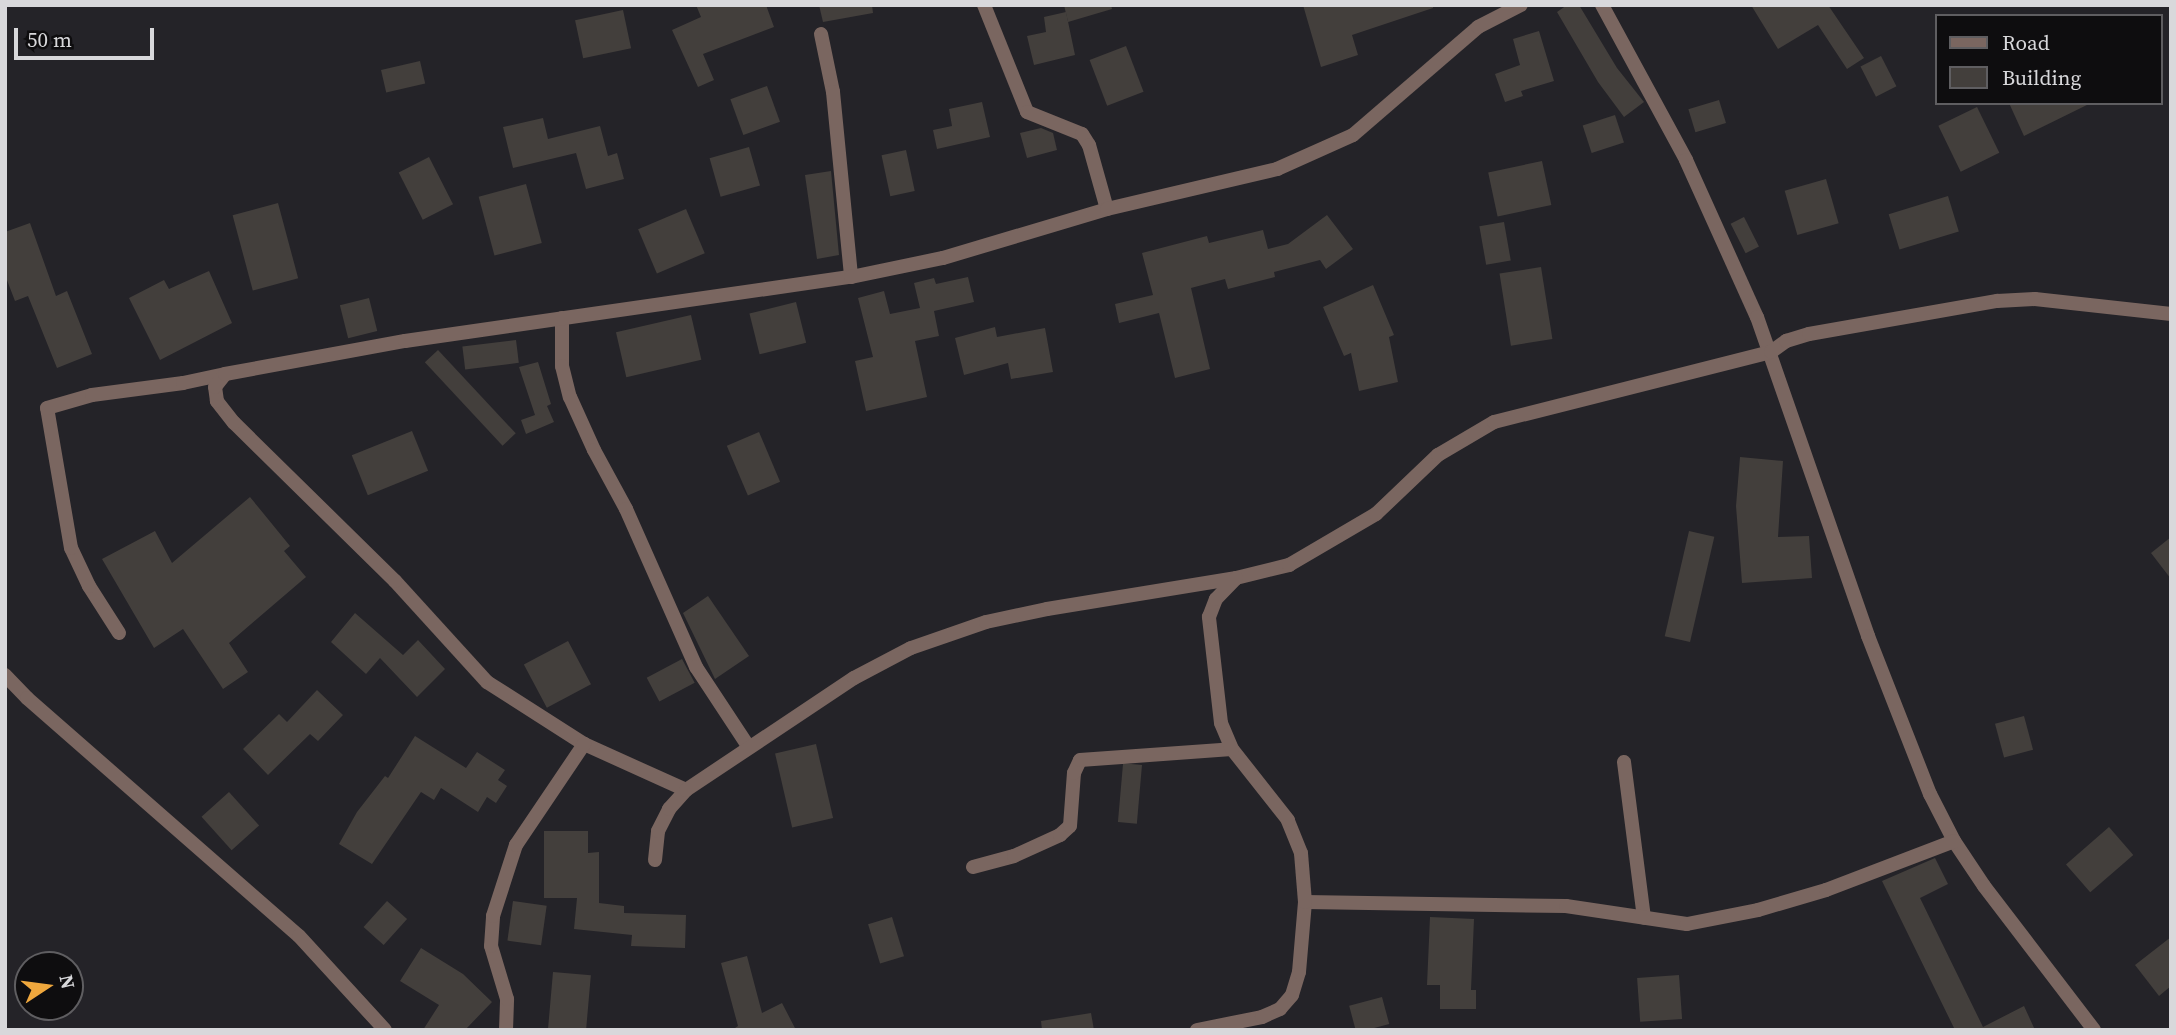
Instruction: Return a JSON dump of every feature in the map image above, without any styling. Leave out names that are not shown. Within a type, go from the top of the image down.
[{"type":"street","points":[[984,5],[1027,112],[1082,134],[1088,145],[1107,209]]},
{"type":"street","points":[[119,633],[89,586],[71,548],[47,408],[92,395],[183,383],[562,318],[729,297],[850,277],[943,258],[1107,209],[1277,169],[1353,135],[1478,27],[1521,5]]},
{"type":"street","points":[[1602,5],[1686,160],[1771,352],[1868,636],[1930,794],[1954,841],[2094,1030]]},
{"type":"street","points":[[821,34],[833,93],[850,277]]},
{"type":"street","points":[[655,860],[658,831],[669,809],[686,790],[748,746],[855,678],[911,648],[948,634],[1046,609],[1236,578],[1289,565],[1357,526],[1390,501],[1438,455],[1494,422],[1771,352],[1786,341],[1809,334],[1997,301],[2035,299],[2171,314]]},
{"type":"street","points":[[562,318],[562,366],[570,397],[594,450],[626,509],[696,667],[748,746]]},
{"type":"street","points":[[225,374],[215,387],[217,401],[234,423],[395,581],[487,682],[584,744],[686,790]]},
{"type":"street","points":[[1197,1030],[1262,1017],[1280,1009],[1292,995],[1299,972],[1305,902],[1301,853],[1288,820],[1232,749],[1221,723],[1209,617],[1216,599],[1236,578]]},
{"type":"street","points":[[5,675],[27,698],[299,936],[385,1030]]},
{"type":"street","points":[[506,1030],[507,999],[491,946],[493,916],[516,845],[584,744]]},
{"type":"street","points":[[972,867],[1014,856],[1060,835],[1070,826],[1074,773],[1080,760],[1232,749]]},
{"type":"street","points":[[1624,762],[1644,918]]},
{"type":"street","points":[[1305,902],[1566,905],[1687,924],[1758,911],[1825,890],[1954,841]]},
{"type":"building","points":[[696,5],[766,5],[774,27],[703,54],[714,80],[698,87],[672,30],[701,17]]},
{"type":"building","points":[[819,5],[872,5],[873,13],[823,22]]},
{"type":"building","points":[[1064,5],[1111,5],[1112,9],[1068,22]]},
{"type":"building","points":[[1303,5],[1433,5],[1433,8],[1352,35],[1358,55],[1321,67]]},
{"type":"building","points":[[1567,5],[1579,5],[1617,68],[1644,102],[1624,117],[1598,82],[1557,12]]},
{"type":"building","points":[[1751,5],[1828,5],[1864,58],[1847,69],[1818,25],[1778,49]]},
{"type":"building","points":[[623,10],[631,48],[583,58],[575,20]]},
{"type":"building","points":[[1066,12],[1075,55],[1034,65],[1027,36],[1046,32],[1044,17]]},
{"type":"building","points":[[1539,31],[1554,81],[1521,91],[1523,96],[1505,102],[1495,74],[1520,65],[1513,39]]},
{"type":"building","points":[[1126,46],[1144,92],[1107,106],[1090,60]]},
{"type":"building","points":[[1881,56],[1896,86],[1876,97],[1861,66]]},
{"type":"building","points":[[420,61],[425,83],[386,92],[381,70]]},
{"type":"building","points":[[767,86],[780,122],[743,135],[730,99]]},
{"type":"building","points":[[1719,100],[1726,123],[1695,132],[1688,109]]},
{"type":"building","points":[[982,102],[990,137],[937,149],[933,130],[952,126],[949,109]]},
{"type":"building","points":[[2010,105],[2087,105],[2024,136]]},
{"type":"building","points":[[1977,107],[1999,153],[1961,172],[1938,126]]},
{"type":"building","points":[[1615,115],[1624,143],[1592,153],[1583,126]]},
{"type":"building","points":[[543,118],[548,139],[600,126],[608,156],[617,153],[624,179],[586,189],[576,153],[513,168],[503,127]]},
{"type":"building","points":[[1041,128],[1053,133],[1057,150],[1027,158],[1020,133]]},
{"type":"building","points":[[749,147],[760,185],[721,197],[710,158]]},
{"type":"building","points":[[906,150],[915,191],[890,196],[882,155]]},
{"type":"building","points":[[429,157],[453,204],[423,220],[399,172]]},
{"type":"building","points":[[1542,161],[1551,205],[1498,216],[1488,172]]},
{"type":"building","points":[[831,171],[839,255],[817,259],[805,175]]},
{"type":"building","points":[[1826,179],[1839,223],[1797,235],[1785,191]]},
{"type":"building","points":[[526,184],[542,243],[494,256],[479,197]]},
{"type":"building","points":[[1948,196],[1959,231],[1900,250],[1889,214]]},
{"type":"building","points":[[278,203],[298,278],[253,291],[233,215]]},
{"type":"building","points":[[686,209],[705,253],[657,274],[638,229]]},
{"type":"building","points":[[1327,215],[1353,249],[1326,269],[1320,260],[1274,272],[1275,277],[1228,289],[1225,279],[1191,288],[1210,369],[1175,378],[1159,313],[1119,323],[1115,304],[1153,295],[1142,253],[1207,236],[1209,243],[1263,230],[1268,249],[1288,244]]},
{"type":"building","points":[[1744,217],[1759,246],[1746,253],[1731,224]]},
{"type":"building","points":[[1504,222],[1511,260],[1486,265],[1479,226]]},
{"type":"building","points":[[30,223],[56,296],[67,291],[92,354],[57,368],[28,296],[15,301],[5,275],[5,232]]},
{"type":"building","points":[[1541,267],[1552,339],[1511,346],[1500,274]]},
{"type":"building","points":[[209,271],[232,323],[160,360],[129,298],[164,280],[169,289]]},
{"type":"building","points":[[968,277],[974,302],[934,311],[939,336],[915,341],[927,397],[866,411],[855,361],[873,357],[858,298],[884,291],[890,314],[920,308],[914,283],[934,278],[936,284]]},
{"type":"building","points":[[1373,285],[1394,335],[1389,337],[1398,382],[1359,391],[1351,353],[1344,356],[1323,307]]},
{"type":"building","points":[[369,298],[377,331],[348,338],[340,305]]},
{"type":"building","points":[[796,302],[806,343],[760,354],[749,314]]},
{"type":"building","points":[[691,315],[701,360],[626,377],[616,332]]},
{"type":"building","points":[[995,327],[997,337],[1045,328],[1053,372],[1011,379],[1008,363],[964,375],[955,338]]},
{"type":"building","points":[[516,340],[519,363],[465,369],[462,347]]},
{"type":"building","points":[[438,350],[516,433],[503,446],[425,362]]},
{"type":"building","points":[[538,362],[551,404],[547,406],[554,422],[526,434],[521,420],[535,415],[519,367]]},
{"type":"building","points":[[412,431],[428,471],[368,495],[352,455]]},
{"type":"building","points":[[759,432],[780,482],[748,495],[727,446]]},
{"type":"building","points":[[1740,457],[1783,461],[1778,537],[1809,536],[1812,578],[1742,583],[1736,506]]},
{"type":"building","points":[[250,497],[290,546],[284,551],[306,577],[229,643],[248,672],[223,689],[183,629],[154,648],[102,559],[155,531],[172,563]]},
{"type":"building","points":[[1689,531],[1714,537],[1690,642],[1665,636]]},
{"type":"building","points":[[2171,537],[2171,579],[2151,553]]},
{"type":"building","points":[[708,596],[749,656],[715,679],[683,613]]},
{"type":"building","points":[[355,613],[403,655],[418,640],[445,669],[417,697],[380,658],[366,674],[331,642]]},
{"type":"building","points":[[568,641],[591,684],[547,708],[524,664]]},
{"type":"building","points":[[682,659],[695,683],[659,702],[647,678]]},
{"type":"building","points":[[317,690],[343,715],[318,741],[310,734],[268,775],[243,749],[279,714],[287,722]]},
{"type":"building","points":[[2024,716],[2033,750],[2004,758],[1995,724]]},
{"type":"building","points":[[415,736],[466,768],[477,752],[505,770],[498,780],[507,786],[496,803],[487,797],[478,812],[441,788],[434,800],[421,792],[372,864],[339,844],[357,812],[385,776],[388,778]]},
{"type":"building","points":[[816,744],[833,818],[792,828],[775,753]]},
{"type":"building","points":[[1123,763],[1142,765],[1137,824],[1118,822]]},
{"type":"building","points":[[229,792],[259,825],[232,850],[202,817]]},
{"type":"building","points":[[2109,827],[2133,855],[2090,892],[2066,864]]},
{"type":"building","points":[[544,831],[588,831],[588,853],[599,852],[599,903],[624,906],[624,913],[686,915],[685,948],[631,946],[632,935],[574,929],[577,898],[544,898]]},
{"type":"building","points":[[1935,858],[1948,884],[1920,898],[1983,1027],[2024,1006],[2035,1030],[1955,1030],[1882,881]]},
{"type":"building","points":[[387,901],[407,919],[384,945],[364,927]]},
{"type":"building","points":[[513,901],[547,906],[541,945],[507,941]]},
{"type":"building","points":[[892,917],[904,956],[880,964],[868,924]]},
{"type":"building","points":[[1430,917],[1474,919],[1471,990],[1476,990],[1476,1009],[1440,1009],[1440,985],[1427,985]]},
{"type":"building","points":[[2171,937],[2171,986],[2159,996],[2135,965]]},
{"type":"building","points":[[421,948],[463,974],[492,1002],[465,1030],[423,1030],[439,1005],[400,981]]},
{"type":"building","points":[[747,956],[762,1013],[782,1003],[796,1030],[732,1030],[738,1026],[721,963]]},
{"type":"building","points":[[553,972],[591,975],[586,1030],[548,1030]]},
{"type":"building","points":[[1679,975],[1682,1019],[1640,1022],[1637,978]]},
{"type":"building","points":[[1382,997],[1389,1024],[1356,1030],[1349,1006]]},
{"type":"building","points":[[1091,1013],[1094,1030],[1042,1030],[1041,1021]]}]
